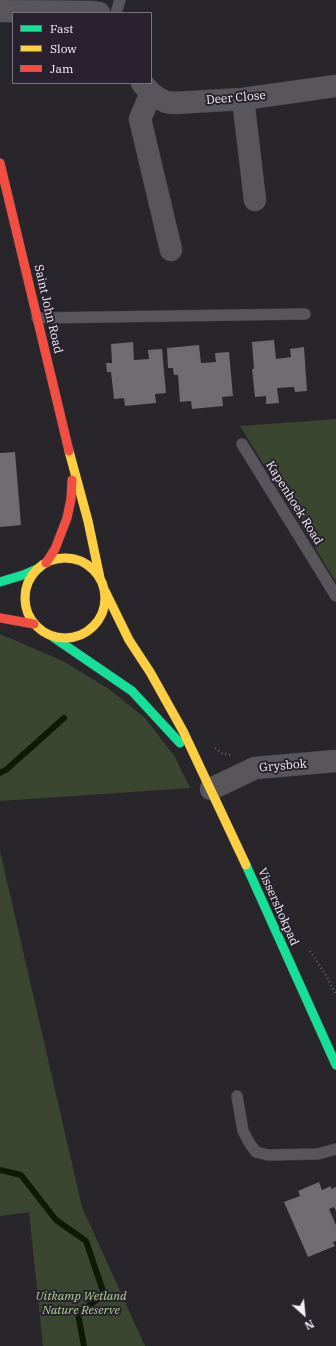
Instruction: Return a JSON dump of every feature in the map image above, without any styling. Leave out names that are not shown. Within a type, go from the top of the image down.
[{"type":"main road","name":"Saint John Road","points":[[0,163],[71,461],[88,520],[100,578]]},
{"type":"main road","name":"Saint John Road","points":[[42,565],[60,538],[67,518],[71,499],[71,461]]},
{"type":"main road","points":[[0,582],[24,575],[42,565],[56,559],[76,559],[86,563],[94,569],[100,578],[105,591],[106,601],[104,611],[99,620],[84,634],[63,638],[53,636],[34,624],[28,612],[25,599],[28,582],[42,565]]},
{"type":"main road","name":"Vissershokpad","points":[[105,591],[129,640],[150,672],[183,731],[211,789],[336,1065]]},
{"type":"main road","points":[[0,618],[34,624]]},
{"type":"main road","name":"Vissershokpad","points":[[53,636],[132,691],[196,760]]},
{"type":"street","points":[[0,11],[94,12]]},
{"type":"street","name":"Deer Close","points":[[146,88],[166,102],[174,103],[243,99],[336,86]]},
{"type":"street","points":[[146,88],[140,119],[170,250]]},
{"type":"street","points":[[243,99],[256,200]]},
{"type":"street","name":"Grysbok","points":[[211,789],[255,768],[336,762]]},
{"type":"lane","points":[[116,12],[120,0]]},
{"type":"lane","points":[[38,318],[305,314]]},
{"type":"lane","name":"Kapenhoek Road","points":[[242,444],[336,596]]},
{"type":"lane","points":[[238,1096],[243,1131],[256,1152],[268,1155],[318,1154],[336,1149]]},
{"type":"path","points":[[310,951],[328,977],[336,995]]},
{"type":"green space","points":[[336,419],[336,582],[240,426]]},
{"type":"green space","points":[[0,634],[63,661],[109,689],[145,718],[175,757],[190,788],[0,801]]},
{"type":"green space","name":"Uitkamp Wetland Nature Reserve","points":[[0,851],[82,1207],[145,1346],[43,1346],[29,1212],[0,1216]]},
{"type":"building","points":[[274,340],[276,359],[291,357],[290,349],[304,347],[307,391],[295,392],[294,387],[277,388],[279,403],[266,404],[266,396],[255,397],[252,369],[254,369],[252,342]]},
{"type":"building","points":[[133,342],[134,360],[149,359],[148,350],[162,349],[166,393],[155,394],[156,403],[125,406],[124,398],[114,399],[111,372],[107,372],[106,363],[112,363],[111,344]]},
{"type":"building","points":[[199,345],[201,363],[216,362],[215,353],[229,352],[233,396],[222,397],[223,406],[192,409],[191,401],[180,402],[178,375],[174,375],[173,368],[168,368],[167,348]]},
{"type":"building","points":[[15,452],[21,525],[0,527],[0,453]]},
{"type":"building","points":[[319,1182],[322,1190],[331,1186],[331,1189],[336,1187],[336,1211],[334,1207],[329,1209],[336,1225],[336,1241],[333,1242],[335,1246],[308,1257],[284,1202],[300,1196],[298,1191]]},
{"type":"waterway","points":[[0,773],[7,769],[64,718]]},
{"type":"waterway","points":[[0,1170],[21,1175],[56,1220],[86,1241],[104,1294],[78,1314],[84,1346]]},
{"type":"traffic: fast","points":[[0,582],[39,568]]},
{"type":"traffic: fast","points":[[53,637],[132,691],[180,743]]},
{"type":"traffic: fast","points":[[246,865],[336,1065]]},
{"type":"traffic: slow","points":[[69,451],[88,521],[100,578]]},
{"type":"traffic: slow","points":[[65,558],[80,561],[93,570],[102,583],[105,598],[102,613],[93,626],[80,635],[65,638],[50,635],[37,626],[28,613],[25,598],[28,583],[37,570],[50,561],[65,558]]},
{"type":"traffic: slow","points":[[105,591],[129,640],[150,672],[183,731],[246,865]]},
{"type":"traffic: jam","points":[[0,163],[69,451]]},
{"type":"traffic: jam","points":[[46,563],[55,549],[67,518],[71,499],[72,480]]},
{"type":"traffic: jam","points":[[0,618],[34,624]]}]
